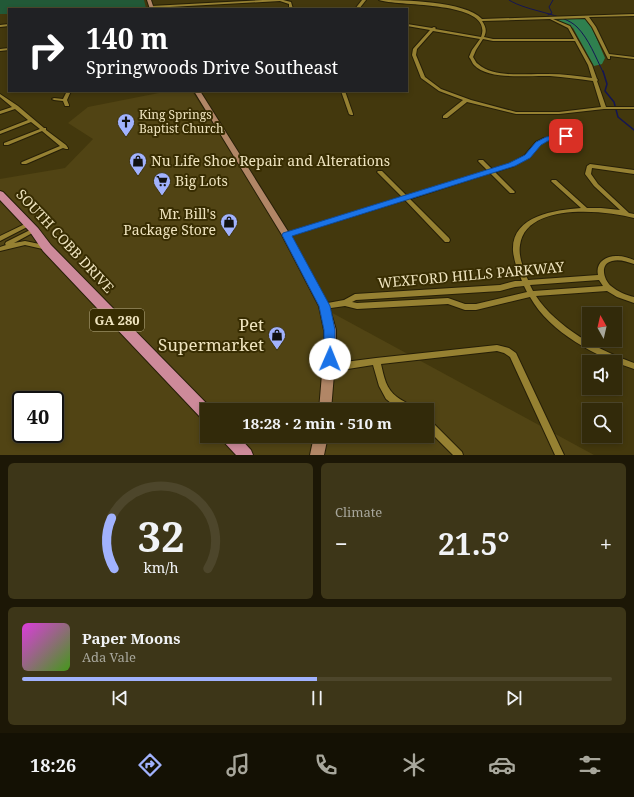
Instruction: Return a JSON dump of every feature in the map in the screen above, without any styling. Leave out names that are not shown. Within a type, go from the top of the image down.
[{"type":"main road","name":"SOUTH COBB DRIVE","points":[[0,194],[32,227],[47,248],[200,407]]},
{"type":"main road","points":[[235,443],[246,455]]},
{"type":"street","points":[[149,0],[152,8],[280,0],[290,3],[291,8]]},
{"type":"street","points":[[358,8],[364,0]]},
{"type":"street","points":[[381,0],[457,5],[471,10],[482,20],[484,28],[482,39],[472,52],[471,57],[477,66],[487,70],[505,75],[555,75],[596,80]]},
{"type":"street","points":[[482,20],[634,15]]},
{"type":"street","points":[[586,16],[594,27],[609,57],[634,58]]},
{"type":"street","points":[[548,18],[568,26],[596,80],[604,108]]},
{"type":"street","points":[[408,25],[434,28],[482,39],[576,40]]},
{"type":"street","points":[[434,28],[415,49],[414,60],[422,78],[430,85],[466,100],[516,113],[559,113],[604,108],[634,108]]},
{"type":"street","points":[[67,105],[65,100],[69,92]]},
{"type":"street","points":[[199,92],[286,235],[324,306],[330,330],[329,368],[326,403]]},
{"type":"street","points":[[343,92],[351,114]]},
{"type":"street","points":[[0,95],[65,147],[24,163]]},
{"type":"street","points":[[54,99],[65,100]]},
{"type":"street","points":[[445,117],[466,100]]},
{"type":"street","points":[[0,113],[16,107]]},
{"type":"street","points":[[0,133],[32,120]]},
{"type":"street","points":[[6,144],[44,129]]},
{"type":"street","points":[[286,235],[512,164],[527,156],[538,143],[546,139],[566,136],[578,137]]},
{"type":"street","points":[[481,161],[492,170],[512,192]]},
{"type":"street","points":[[631,215],[596,185],[588,174],[590,166],[634,172]]},
{"type":"street","points":[[380,172],[448,240]]},
{"type":"street","points":[[554,181],[586,210]]},
{"type":"street","points":[[631,215],[586,210],[554,212],[541,216],[526,227],[517,242],[517,258],[526,283],[541,309],[567,332],[634,366]]},
{"type":"street","points":[[0,239],[32,227]]},
{"type":"street","points":[[0,248],[32,227]]},
{"type":"street","points":[[0,248],[25,243],[47,248]]},
{"type":"street","points":[[634,262],[619,259],[609,260],[602,263],[599,270],[600,278],[609,288],[618,294],[634,300]]},
{"type":"street","name":"WEXFORD HILLS PARKWAY","points":[[345,303],[355,297],[500,288],[526,283],[600,278]]},
{"type":"street","name":"WEXFORD HILLS PARKWAY","points":[[324,306],[345,303],[357,306],[448,301],[465,307],[476,307],[532,294],[609,288]]},
{"type":"street","points":[[408,294],[411,303]]},
{"type":"street","points":[[329,368],[376,361],[497,348],[506,350],[513,355],[560,455]]},
{"type":"street","points":[[376,361],[386,393],[392,400],[397,403]]},
{"type":"street","points":[[434,430],[459,455]]},
{"type":"street","points":[[317,455],[320,443]]},
{"type":"shaded area","points":[[164,92],[193,92],[282,233],[325,309],[594,455],[0,455],[0,179],[65,168],[93,139],[68,123],[88,107]]},
{"type":"green space","points":[[0,0],[144,0],[146,8],[8,8],[8,14],[0,14]]},
{"type":"green space","points":[[584,18],[592,28],[605,58],[602,64],[594,66],[573,28],[555,19]]},
{"type":"waterway","points":[[509,0],[517,4],[550,14]]},
{"type":"waterway","points":[[550,14],[552,13],[549,7],[553,0]]},
{"type":"waterway","points":[[550,14],[571,22],[577,27],[589,43],[603,72]]},
{"type":"waterway","points":[[603,71],[607,84],[605,91],[614,102],[618,117],[634,130]]},
{"type":"place","name":"King Springs Baptist Church","points":[[126,137]]},
{"type":"place","name":"Nu Life Shoe Repair and Alterations","points":[[138,176]]},
{"type":"place","name":"Big Lots","points":[[162,196]]},
{"type":"place","name":"Mr. Bill's Package Store","points":[[229,237]]},
{"type":"place","name":"Pet Supermarket","points":[[277,350]]},
{"type":"route","points":[[330,359],[330,330],[324,306],[286,235],[373,209],[512,164],[527,156],[538,143],[546,139],[566,136]]}]
